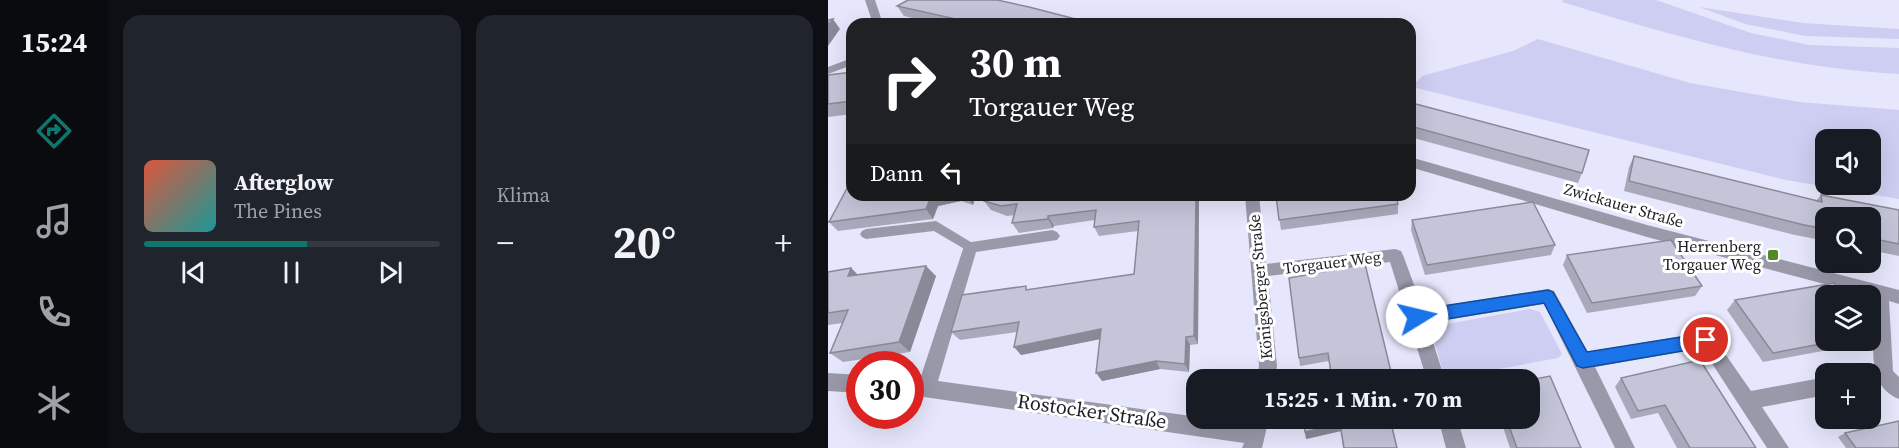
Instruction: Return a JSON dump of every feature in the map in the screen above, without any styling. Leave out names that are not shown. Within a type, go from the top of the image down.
[{"type":"street","points":[[870,0],[876,18]]},
{"type":"street","points":[[828,71],[846,64]]},
{"type":"street","name":"Zwickauer Straße","points":[[1416,164],[1647,231],[1847,285]]},
{"type":"street","name":"Königsberger Straße","points":[[1253,201],[1268,369]]},
{"type":"street","points":[[970,248],[1052,236]]},
{"type":"street","name":"Rostocker Straße","points":[[924,373],[970,248]]},
{"type":"street","name":"Torgauer Weg","points":[[1259,271],[1395,255],[1417,317]]},
{"type":"street","name":"Zwickauer Straße","points":[[1881,294],[1899,297]]},
{"type":"street","points":[[1433,369],[1417,317],[1548,296],[1583,360],[1624,448]]},
{"type":"street","points":[[1583,360],[1706,340],[1779,448]]},
{"type":"street","points":[[1881,378],[1899,390]]},
{"type":"street","points":[[828,382],[846,383]]},
{"type":"street","name":"Rostocker Straße","points":[[924,388],[1256,434]]},
{"type":"street","points":[[1747,402],[1815,388]]},
{"type":"street","points":[[1450,429],[1456,448]]},
{"type":"lane","points":[[866,234],[936,226],[970,248]]},
{"type":"shaded area","points":[[1563,0],[1656,0],[1751,33],[1809,45],[1899,48],[1899,74],[1855,71],[1770,58],[1604,15],[1562,2]]},
{"type":"shaded area","points":[[1699,7],[1803,23],[1899,29],[1899,39],[1805,36],[1745,24]]},
{"type":"shaded area","points":[[1538,39],[1690,83],[1799,102],[1899,110],[1899,199],[1875,195],[1881,195],[1881,129],[1815,129],[1815,185],[1786,180],[1416,88],[1416,83],[1422,76],[1513,51]]},
{"type":"shaded area","points":[[1530,309],[1540,312],[1562,354],[1558,358],[1499,369],[1442,369],[1432,333],[1436,326]]},
{"type":"building","points":[[908,0],[997,0],[1072,18],[951,18],[897,6]]},
{"type":"building","points":[[846,73],[846,102],[828,104],[828,75]]},
{"type":"building","points":[[1416,104],[1589,150],[1582,173],[1416,128]]},
{"type":"building","points":[[1634,156],[1822,202],[1821,195],[1899,210],[1899,244],[1881,240],[1881,207],[1815,207],[1815,227],[1629,181]]},
{"type":"building","points":[[846,190],[846,201],[929,201],[926,209],[829,222]]},
{"type":"building","points":[[984,201],[1196,201],[1194,336],[1186,337],[1185,364],[1156,361],[1096,373],[1101,329],[1014,347],[1019,322],[951,332],[962,295],[1026,286],[1026,290],[1134,274],[1139,221],[1094,227],[1096,210],[1012,223],[1017,204],[1001,206]]},
{"type":"building","points":[[1277,201],[1397,201],[1398,204],[1279,220]]},
{"type":"building","points":[[1533,202],[1555,245],[1427,265],[1412,220]]},
{"type":"building","points":[[1671,240],[1702,286],[1592,303],[1567,255]]},
{"type":"building","points":[[1365,264],[1390,369],[1330,369],[1328,353],[1299,358],[1289,278]]},
{"type":"building","points":[[926,266],[899,342],[830,353],[848,310],[828,313],[828,272],[851,268],[848,276]]},
{"type":"building","points":[[1815,286],[1815,345],[1773,353],[1735,300]]},
{"type":"building","points":[[1700,360],[1756,448],[1690,448],[1665,405],[1638,411],[1621,378]]},
{"type":"building","points":[[1550,376],[1581,448],[1517,448],[1510,429],[1540,429],[1540,378]]},
{"type":"building","points":[[1899,421],[1899,448],[1856,448],[1845,433],[1863,429],[1881,429],[1881,425]]},
{"type":"building","points":[[1341,429],[1392,429],[1397,448],[1344,448]]},
{"type":"place","name":"Herrenberg Torgauer Weg","points":[[1773,255]]},
{"type":"route","points":[[1417,317],[1548,296],[1583,360],[1706,340]]}]
